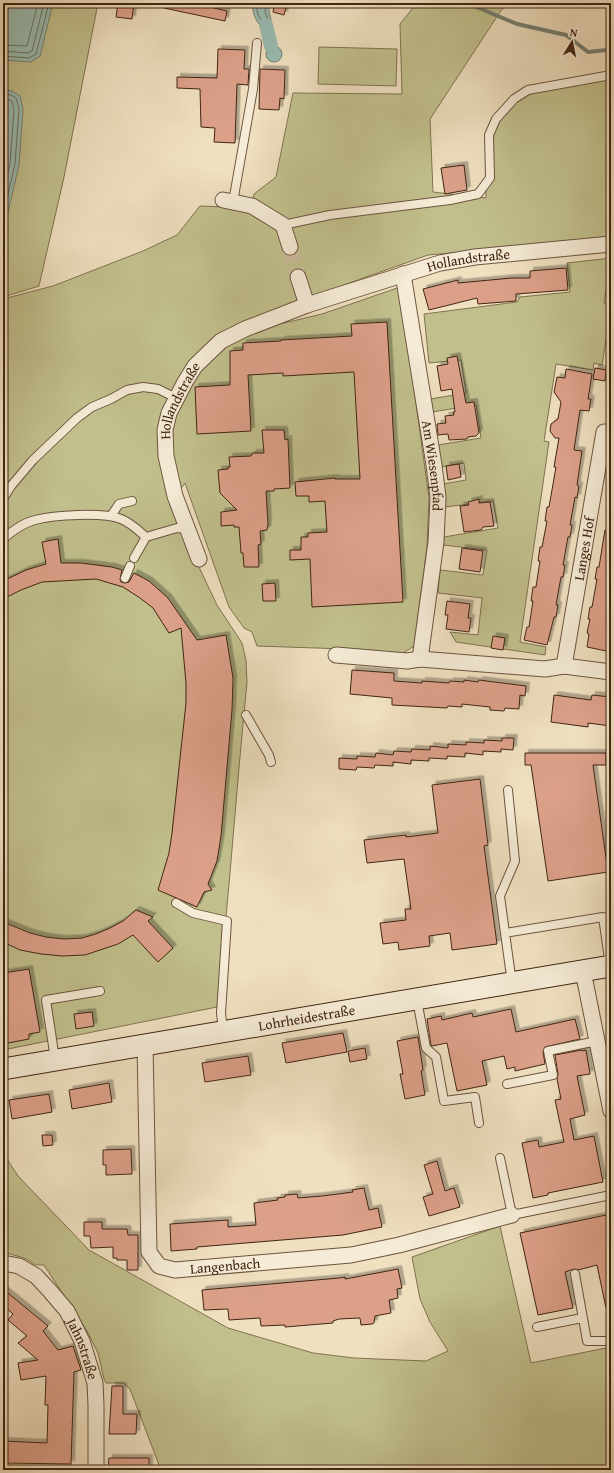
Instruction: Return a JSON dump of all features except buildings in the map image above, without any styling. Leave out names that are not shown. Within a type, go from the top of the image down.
[{"type":"street","points":[[228,201],[252,206],[283,225],[290,247]]},
{"type":"street","name":"Hollandstraße","points":[[200,559],[175,496],[166,456],[165,430],[169,413],[176,398],[195,366],[221,341],[245,329],[307,305],[440,263],[475,257],[611,244]]},
{"type":"street","name":"Am Wiesenpfad","points":[[403,274],[438,497],[436,542],[420,659]]},
{"type":"street","points":[[298,277],[307,305]]},
{"type":"street","name":"Langes Hof","points":[[564,666],[604,432]]},
{"type":"street","points":[[336,655],[407,661],[420,659],[545,669],[564,666],[611,672]]},
{"type":"street","name":"Lohrheidestraße","points":[[3,1069],[512,984],[611,966]]},
{"type":"street","points":[[583,971],[611,1111]]},
{"type":"street","name":"Langenbach","points":[[145,1045],[149,1252],[159,1266],[174,1270],[351,1255],[399,1245],[512,1215]]},
{"type":"street","name":"Jahnstraße","points":[[3,1263],[19,1266],[36,1276],[67,1311],[82,1341],[95,1383],[96,1470]]},
{"type":"lane","points":[[228,201],[253,89],[257,43]]},
{"type":"lane","points":[[283,225],[330,215],[450,200],[478,194],[490,178],[489,135],[496,119],[514,98],[528,90],[549,88],[611,75]]},
{"type":"lane","points":[[3,499],[11,486],[33,460],[77,418],[92,407],[127,390],[143,387],[158,389],[176,398]]},
{"type":"lane","points":[[111,516],[119,504],[132,501]]},
{"type":"lane","points":[[3,539],[14,530],[34,520],[57,517],[111,516],[122,519],[133,525],[146,537]]},
{"type":"lane","points":[[134,558],[146,537],[177,528],[188,529]]},
{"type":"lane","points":[[125,578],[130,566]]},
{"type":"lane","points":[[246,716],[269,755],[271,762]]},
{"type":"lane","points":[[508,790],[515,861],[500,896],[512,984]]},
{"type":"lane","points":[[176,903],[193,913],[227,921],[221,1013],[223,1032]]},
{"type":"lane","points":[[505,933],[602,917],[611,966]]},
{"type":"lane","points":[[55,1060],[46,1000],[100,991]]},
{"type":"lane","points":[[417,1000],[426,1048],[436,1057],[444,1101],[474,1096],[479,1123]]},
{"type":"lane","points":[[507,1084],[553,1075],[548,1052],[597,1041]]},
{"type":"lane","points":[[500,1158],[512,1215],[611,1195]]},
{"type":"lane","points":[[575,1274],[587,1341],[611,1341]]},
{"type":"lane","points":[[537,1327],[582,1318]]},
{"type":"shaded area","points":[[3,3],[98,3],[64,177],[39,286],[3,297]]},
{"type":"shaded area","points":[[417,3],[511,3],[502,9],[430,119],[433,192],[486,198],[486,135],[512,95],[611,77],[611,239],[428,255],[285,306],[221,338],[166,413],[181,529],[217,605],[242,643],[246,660],[247,683],[217,1007],[3,1050],[3,299],[53,286],[143,251],[177,235],[200,206],[251,208],[254,194],[276,177],[293,93],[402,94],[400,24]]},
{"type":"shaded area","points":[[319,47],[397,49],[396,86],[318,84]]},
{"type":"shaded area","points":[[611,258],[604,303],[611,305],[611,310],[602,365],[594,363],[593,370],[556,364],[544,441],[549,442],[520,642],[546,647],[545,655],[456,642],[450,632],[478,635],[482,598],[438,593],[440,570],[483,575],[487,550],[443,545],[444,537],[498,528],[493,501],[445,507],[443,484],[466,480],[464,463],[441,467],[438,445],[481,438],[476,405],[432,412],[430,399],[466,393],[461,360],[429,363],[424,314],[517,302],[520,297],[570,292],[567,263]]},
{"type":"shaded area","points":[[400,287],[429,498],[427,547],[414,646],[403,653],[345,649],[257,646],[252,632],[244,628],[229,607],[185,483],[177,494],[169,430],[198,367],[246,332],[322,314]]},
{"type":"shaded area","points":[[3,1153],[18,1176],[89,1250],[228,1328],[313,1353],[354,1358],[426,1361],[448,1351],[430,1322],[420,1299],[412,1257],[500,1226],[531,1363],[611,1347],[611,1470],[161,1470],[130,1389],[123,1383],[106,1383],[98,1353],[87,1331],[44,1265],[35,1264],[26,1259],[3,1251]]},
{"type":"water","points":[[3,3],[53,3],[40,56],[31,62],[3,60]]},
{"type":"water","points":[[253,3],[269,3],[271,19],[268,25],[261,26],[257,21],[254,16]]},
{"type":"water","points":[[271,46],[277,46],[282,51],[280,60],[277,62],[271,62],[266,57],[266,51]]},
{"type":"water","points":[[3,89],[12,91],[20,96],[23,109],[19,165],[3,234]]},
{"type":"waterway","points":[[467,3],[517,24],[566,35],[588,52],[607,50],[611,48]]},
{"type":"waterway","points":[[266,25],[271,46]]},
{"type":"tunnel","points":[[290,247],[298,277]]}]
